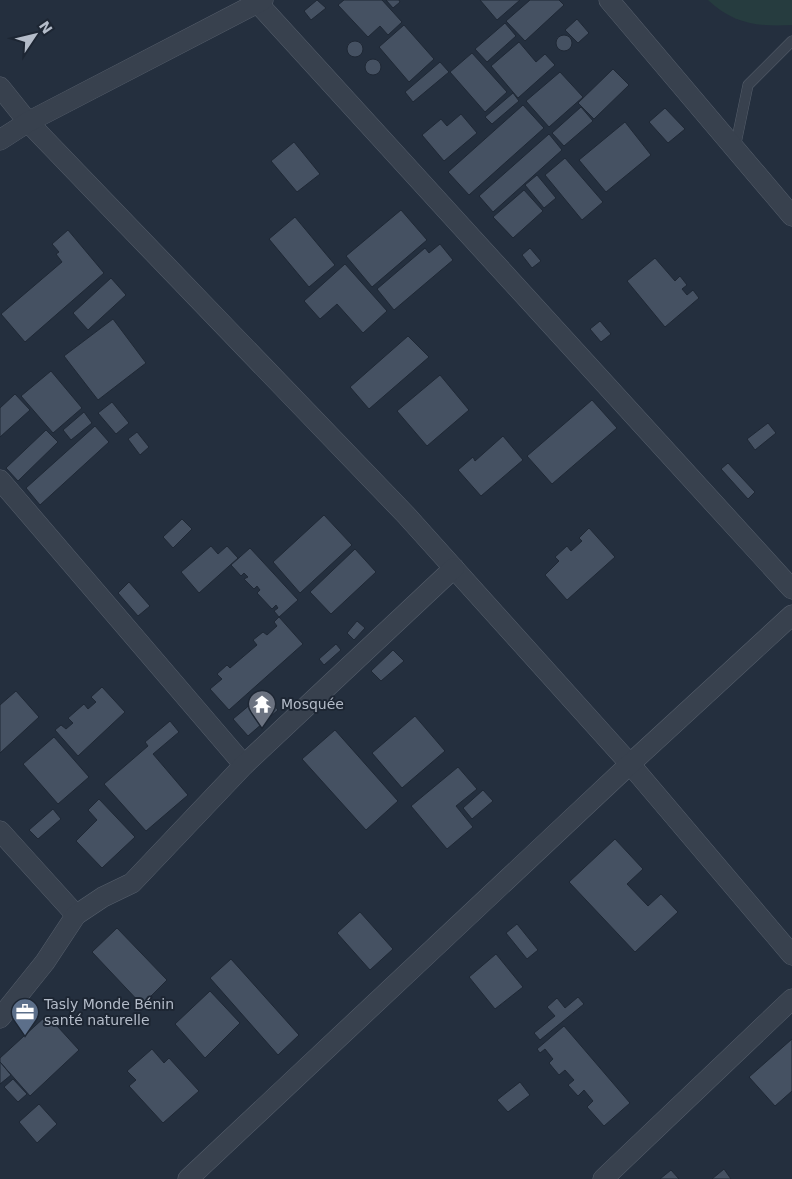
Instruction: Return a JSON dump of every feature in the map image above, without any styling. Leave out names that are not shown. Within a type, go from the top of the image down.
[{"type":"street","points":[[609,0],[792,216]]},
{"type":"street","points":[[0,140],[28,122],[258,1],[792,589]]},
{"type":"street","points":[[0,87],[28,122],[406,515],[630,764],[792,955]]},
{"type":"street","points":[[0,480],[244,766]]},
{"type":"street","points":[[0,1018],[45,962],[76,915],[103,897],[132,883],[244,766],[454,568]]},
{"type":"street","points":[[188,1179],[630,764],[792,615]]},
{"type":"street","points":[[0,831],[76,915]]},
{"type":"street","points":[[603,1179],[792,999]]},
{"type":"lane","points":[[735,149],[748,85],[792,42]]},
{"type":"green space","points":[[708,0],[792,0],[792,25],[768,25],[747,22],[727,14]]},
{"type":"building","points":[[317,0],[326,8],[311,20],[304,11]]},
{"type":"building","points":[[344,0],[382,0],[402,22],[388,35],[380,26],[368,37],[338,5]]},
{"type":"building","points":[[386,0],[399,0],[400,2],[393,8]]},
{"type":"building","points":[[480,0],[520,0],[497,20]]},
{"type":"building","points":[[530,0],[559,0],[564,5],[525,41],[506,21]]},
{"type":"building","points":[[577,19],[589,33],[578,43],[565,30]]},
{"type":"building","points":[[505,23],[516,36],[487,62],[475,49]]},
{"type":"building","points":[[404,25],[434,59],[409,82],[379,47]]},
{"type":"building","points":[[561,35],[567,35],[572,40],[570,49],[561,51],[556,46],[556,40]]},
{"type":"building","points":[[352,41],[358,41],[363,46],[361,55],[352,57],[347,52],[347,46]]},
{"type":"building","points":[[519,42],[536,62],[545,54],[555,65],[518,98],[491,66]]},
{"type":"building","points":[[472,53],[507,92],[485,112],[450,72]]},
{"type":"building","points":[[370,59],[376,59],[381,64],[379,73],[370,75],[365,70],[365,64]]},
{"type":"building","points":[[440,62],[449,72],[413,102],[405,92]]},
{"type":"building","points":[[613,69],[629,85],[594,119],[578,103]]},
{"type":"building","points":[[560,72],[583,97],[549,127],[526,101]]},
{"type":"building","points":[[513,93],[519,101],[492,124],[485,117]]},
{"type":"building","points":[[523,105],[544,128],[469,195],[448,172]]},
{"type":"building","points":[[581,107],[593,121],[564,146],[552,133]]},
{"type":"building","points":[[665,108],[685,129],[668,143],[649,122]]},
{"type":"building","points":[[461,114],[477,133],[444,161],[422,135],[441,119],[447,126]]},
{"type":"building","points":[[625,122],[651,155],[606,192],[579,160]]},
{"type":"building","points":[[549,134],[562,150],[493,212],[479,196]]},
{"type":"building","points":[[294,142],[320,174],[297,192],[271,161]]},
{"type":"building","points":[[565,158],[603,202],[582,220],[545,175]]},
{"type":"building","points":[[537,175],[556,198],[544,208],[525,185]]},
{"type":"building","points":[[524,190],[543,211],[513,238],[493,217]]},
{"type":"building","points":[[401,210],[427,240],[372,287],[346,256]]},
{"type":"building","points":[[295,217],[335,265],[309,287],[269,239]]},
{"type":"building","points":[[68,230],[104,273],[25,342],[1,314],[62,262],[56,254],[59,252],[52,244]]},
{"type":"building","points":[[440,244],[453,260],[394,310],[377,289],[425,248],[429,253]]},
{"type":"building","points":[[530,248],[541,261],[532,268],[522,255]]},
{"type":"building","points":[[655,258],[675,281],[680,276],[687,285],[682,289],[687,295],[693,290],[699,298],[665,327],[627,281]]},
{"type":"building","points":[[345,264],[387,311],[363,333],[337,304],[320,319],[304,301]]},
{"type":"building","points":[[111,278],[126,295],[88,330],[73,313]]},
{"type":"building","points":[[113,319],[146,363],[98,400],[64,356]]},
{"type":"building","points":[[600,321],[611,334],[601,342],[590,329]]},
{"type":"building","points":[[408,336],[429,357],[369,409],[350,387]]},
{"type":"building","points":[[51,371],[82,408],[53,433],[21,396]]},
{"type":"building","points":[[440,375],[469,410],[427,446],[397,411]]},
{"type":"building","points":[[15,394],[30,410],[0,437],[0,408]]},
{"type":"building","points":[[592,400],[617,428],[552,484],[527,456]]},
{"type":"building","points":[[112,402],[129,423],[116,434],[98,413]]},
{"type":"building","points":[[84,412],[92,423],[71,440],[63,430]]},
{"type":"building","points":[[768,423],[776,433],[755,450],[747,439]]},
{"type":"building","points":[[95,426],[109,442],[40,505],[26,488]]},
{"type":"building","points":[[46,430],[58,442],[18,481],[6,468]]},
{"type":"building","points":[[137,432],[149,447],[140,455],[128,439]]},
{"type":"building","points":[[503,436],[523,460],[481,496],[458,470],[473,457],[475,461]]},
{"type":"building","points":[[728,463],[755,492],[748,499],[721,469]]},
{"type":"building","points":[[324,515],[352,545],[300,593],[273,562]]},
{"type":"building","points":[[182,519],[192,529],[173,548],[163,537]]},
{"type":"building","points":[[589,528],[615,557],[567,600],[545,575],[559,561],[555,557],[567,546],[571,551],[582,541],[579,538]]},
{"type":"building","points":[[211,546],[218,554],[227,546],[238,558],[199,593],[181,572]]},
{"type":"building","points":[[250,548],[298,600],[279,617],[274,611],[278,608],[276,605],[272,609],[257,593],[260,590],[257,586],[254,589],[244,579],[248,577],[244,573],[241,576],[231,565]]},
{"type":"building","points":[[355,549],[376,572],[331,614],[310,592]]},
{"type":"building","points":[[129,582],[150,606],[138,616],[118,593]]},
{"type":"building","points":[[279,617],[303,644],[229,710],[210,689],[222,679],[217,674],[227,665],[230,668],[257,645],[253,640],[263,632],[267,635],[277,626],[274,622]]},
{"type":"building","points":[[357,621],[365,628],[354,640],[347,633]]},
{"type":"building","points":[[336,644],[341,650],[324,665],[319,659]]},
{"type":"building","points":[[393,650],[404,661],[381,681],[371,671]]},
{"type":"building","points":[[102,687],[125,712],[78,756],[55,730],[61,725],[66,729],[73,723],[68,718],[84,704],[88,709],[96,702],[91,697]]},
{"type":"building","points":[[16,691],[39,717],[0,753],[0,705]]},
{"type":"building","points":[[264,693],[278,710],[248,736],[233,719]]},
{"type":"building","points":[[415,716],[445,751],[402,788],[372,753]]},
{"type":"building","points":[[170,721],[179,732],[153,754],[188,795],[146,831],[104,784],[148,746],[145,742]]},
{"type":"building","points":[[335,730],[398,801],[366,830],[302,759]]},
{"type":"building","points":[[54,737],[89,777],[58,804],[23,764]]},
{"type":"building","points":[[458,767],[477,789],[456,806],[473,827],[447,849],[411,806]]},
{"type":"building","points":[[483,790],[493,801],[472,819],[463,808]]},
{"type":"building","points":[[99,799],[135,837],[102,868],[76,841],[97,820],[88,810]]},
{"type":"building","points":[[53,809],[61,819],[38,839],[29,830]]},
{"type":"building","points":[[615,839],[643,869],[627,884],[648,906],[661,894],[678,912],[635,952],[569,882]]},
{"type":"building","points":[[360,912],[393,949],[370,970],[337,933]]},
{"type":"building","points":[[517,924],[538,950],[527,959],[506,933]]},
{"type":"building","points":[[117,928],[167,980],[142,1005],[92,952]]},
{"type":"building","points":[[496,954],[523,987],[495,1009],[469,977]]},
{"type":"building","points":[[231,959],[299,1035],[278,1055],[210,978]]},
{"type":"building","points":[[210,991],[240,1023],[205,1058],[175,1024]]},
{"type":"building","points":[[578,997],[584,1004],[540,1040],[534,1033],[555,1016],[547,1007],[557,998],[565,1008]]},
{"type":"building","points":[[47,1015],[79,1050],[30,1096],[0,1062],[0,1058]]},
{"type":"building","points":[[564,1026],[630,1103],[604,1126],[587,1107],[593,1101],[584,1090],[578,1096],[568,1085],[574,1080],[565,1070],[559,1075],[549,1063],[553,1059],[545,1049],[540,1053],[537,1049]]},
{"type":"building","points":[[792,1039],[792,1091],[775,1106],[749,1077]]},
{"type":"building","points":[[152,1049],[164,1063],[169,1058],[199,1091],[163,1123],[129,1086],[136,1080],[127,1071]]},
{"type":"building","points":[[0,1062],[11,1075],[0,1084]]},
{"type":"building","points":[[13,1079],[27,1094],[18,1102],[4,1087]]},
{"type":"building","points":[[520,1082],[530,1095],[508,1112],[497,1100]]},
{"type":"building","points":[[39,1104],[57,1124],[37,1143],[19,1122]]},
{"type":"building","points":[[724,1169],[731,1179],[712,1179]]},
{"type":"building","points":[[671,1170],[679,1179],[660,1179]]},
{"type":"place","name":"Mosquée","points":[[262,728]]},
{"type":"place","name":"Tasly Monde Bénin santé naturelle","points":[[25,1036]]}]
